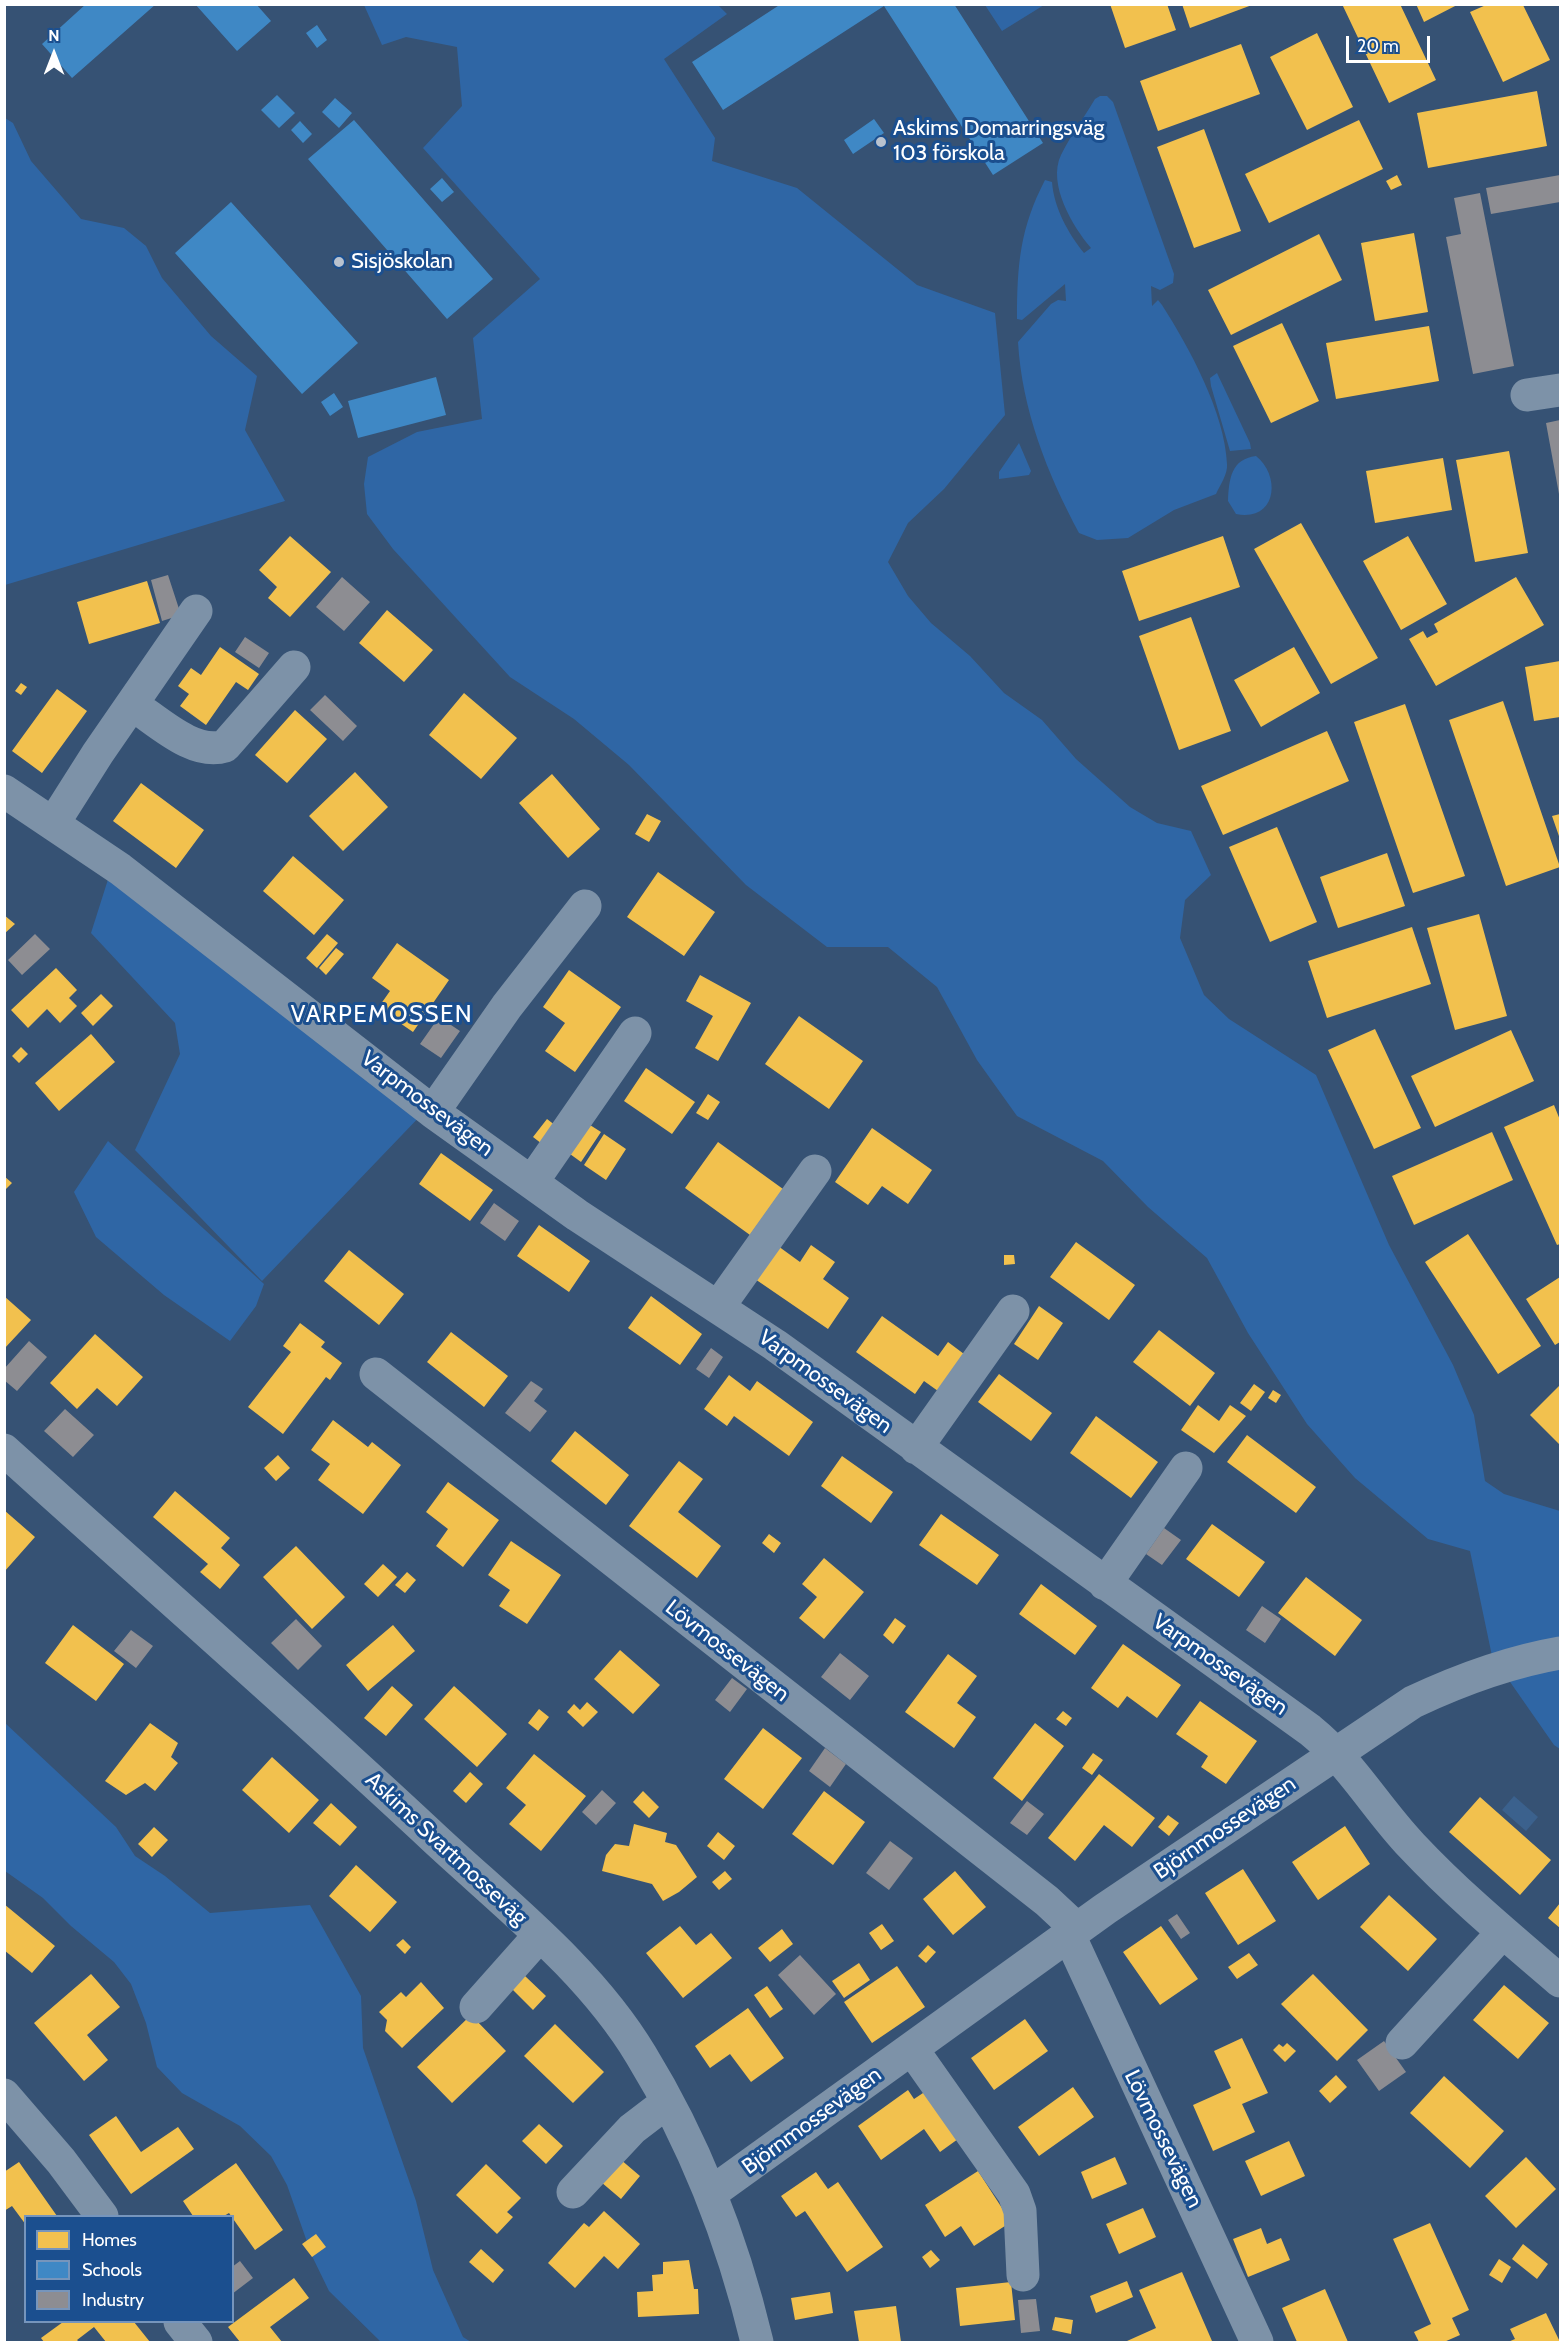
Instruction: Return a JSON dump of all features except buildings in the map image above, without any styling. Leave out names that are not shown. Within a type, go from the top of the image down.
[{"type":"street","points":[[1527,396],[1560,390]]},
{"type":"street","points":[[53,824],[98,753],[133,705],[146,681],[196,611]]},
{"type":"street","points":[[133,705],[191,744],[214,750],[225,746],[294,667]]},
{"type":"street","name":"Varpmossevägen","points":[[4,791],[120,869],[433,1112],[635,1253],[719,1306],[1310,1730],[1337,1752],[1411,1844],[1503,1932],[1560,1981]]},
{"type":"street","points":[[433,1112],[507,1006],[585,906]]},
{"type":"street","points":[[532,1182],[635,1033]]},
{"type":"street","points":[[719,1306],[815,1171]]},
{"type":"street","points":[[916,1448],[1013,1311]]},
{"type":"street","name":"Lövmossevägen","points":[[376,1374],[1047,1901],[1073,1932],[1257,2343]]},
{"type":"street","name":"Askims Svartmosseväg","points":[[4,1450],[325,1736],[540,1935],[594,1992],[640,2054],[711,2193],[757,2343]]},
{"type":"street","points":[[1105,1584],[1186,1468]]},
{"type":"street","name":"Björnmossevägen","points":[[711,2193],[1073,1932],[1413,1702],[1468,1676],[1526,1659],[1560,1653]]},
{"type":"street","points":[[1402,2043],[1503,1932]]},
{"type":"street","points":[[476,2007],[540,1935]]},
{"type":"street","points":[[912,2049],[1014,2194],[1020,2211],[1023,2275]]},
{"type":"street","points":[[4,2095],[61,2162],[101,2215]]},
{"type":"street","points":[[573,2192],[632,2129],[666,2103]]},
{"type":"street","points":[[181,2323],[195,2343]]},
{"type":"shaded area","points":[[364,5],[718,5],[727,14],[664,59],[715,138],[712,161],[797,188],[917,285],[995,313],[1005,415],[944,489],[908,523],[888,562],[908,596],[931,623],[970,656],[1004,693],[1042,720],[1076,759],[1130,807],[1157,823],[1191,831],[1211,875],[1185,900],[1180,938],[1204,995],[1229,1019],[1316,1075],[1389,1245],[1453,1365],[1474,1415],[1485,1481],[1504,1494],[1560,1511],[1560,1749],[1554,1745],[1492,1656],[1470,1551],[1428,1539],[1355,1478],[1307,1424],[1248,1333],[1207,1258],[1148,1207],[1103,1161],[1017,1116],[977,1060],[937,987],[888,947],[827,947],[746,885],[629,765],[574,719],[510,677],[393,549],[367,514],[364,484],[368,457],[417,432],[482,419],[473,338],[540,279],[423,148],[462,106],[457,47],[406,37],[382,45]]},
{"type":"shaded area","points":[[985,5],[1044,5],[1002,31]]},
{"type":"shaded area","points":[[1107,96],[1113,102],[1174,274],[1173,283],[1160,290],[1151,286],[1152,306],[1158,300],[1162,305],[1204,381],[1220,424],[1227,468],[1216,494],[1174,510],[1128,538],[1097,540],[1079,533],[1057,487],[1038,440],[1020,367],[1018,342],[1051,304],[1058,300],[1066,301],[1065,284],[1022,320],[1017,319],[1019,264],[1025,231],[1045,180],[1052,182],[1059,211],[1073,237],[1084,253],[1091,248],[1070,217],[1057,179],[1061,155],[1095,99]]},
{"type":"shaded area","points":[[5,118],[13,123],[31,161],[81,219],[124,228],[146,246],[162,278],[211,336],[257,376],[245,430],[285,501],[5,585]]},
{"type":"shaded area","points":[[1217,373],[1251,449],[1230,451],[1211,386],[1210,378]]},
{"type":"shaded area","points":[[1019,443],[1031,471],[1029,475],[999,479],[999,472]]},
{"type":"shaded area","points":[[1256,456],[1269,475],[1272,486],[1271,496],[1267,505],[1260,511],[1249,515],[1236,514],[1228,501],[1233,471],[1241,461]]},
{"type":"shaded area","points":[[111,870],[425,1111],[262,1281],[135,1150],[180,1054],[175,1023],[91,933]]},
{"type":"shaded area","points":[[108,1141],[264,1284],[256,1306],[230,1341],[164,1295],[96,1237],[74,1192]]},
{"type":"shaded area","points":[[4,1722],[116,1827],[135,1856],[165,1876],[210,1913],[310,1905],[361,1996],[363,2048],[416,2201],[433,2270],[463,2337],[471,2342],[381,2342],[329,2291],[312,2256],[287,2185],[271,2156],[240,2126],[182,2093],[157,2067],[146,2023],[131,1984],[114,1962],[71,1926],[43,1898],[5,1871]]},
{"type":"shaded area","points":[[1514,1796],[1538,1817],[1526,1831],[1502,1810]]},
{"type":"place","name":"Askims Domarringsväg 103 förskola","points":[[881,142]]},
{"type":"place","name":"Sisjöskolan","points":[[339,262]]},
{"type":"district","name":"VARPEMOSSEN","points":[[382,1015]]}]
